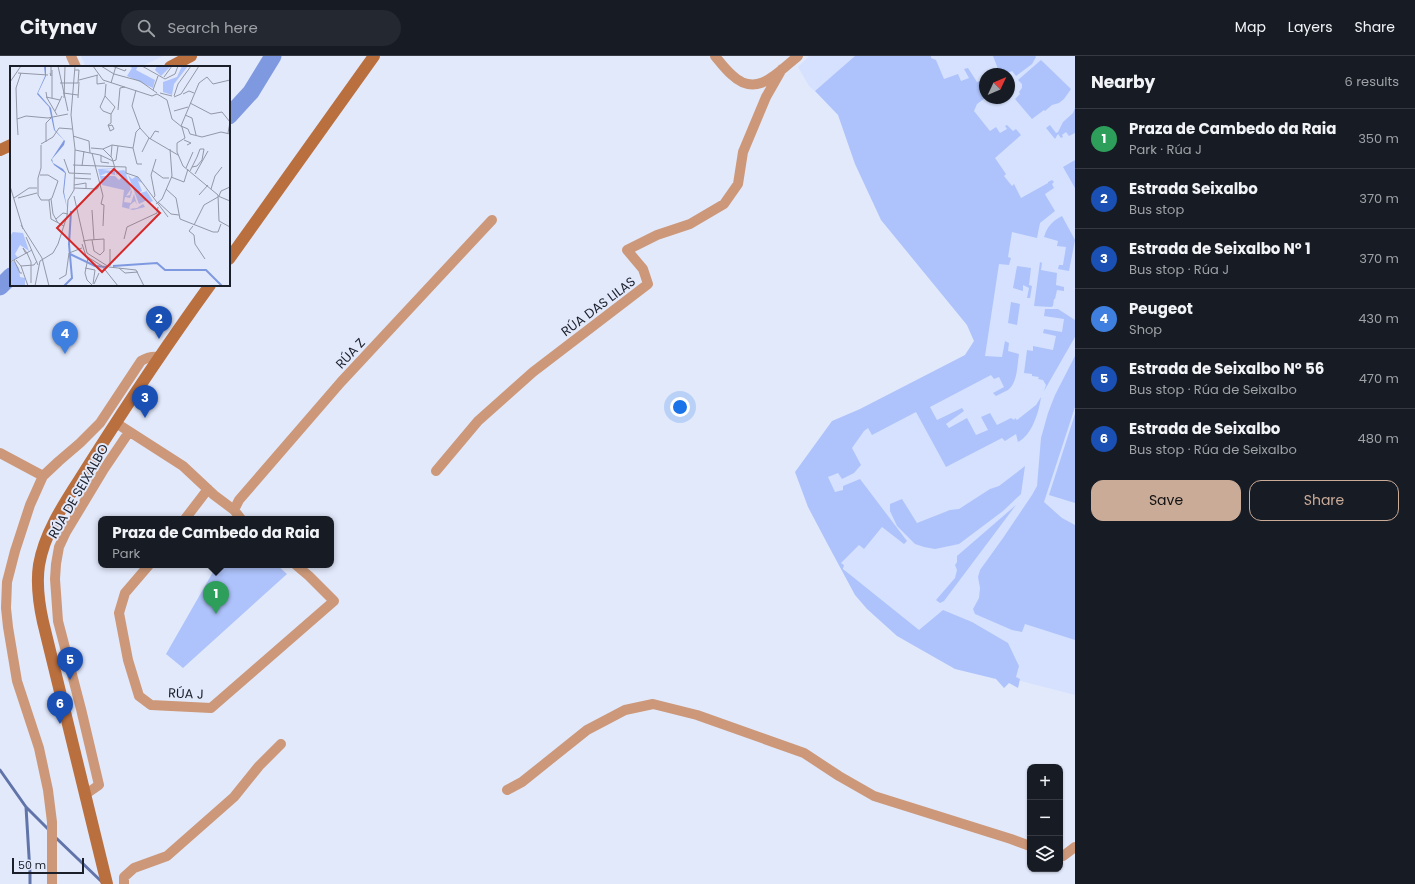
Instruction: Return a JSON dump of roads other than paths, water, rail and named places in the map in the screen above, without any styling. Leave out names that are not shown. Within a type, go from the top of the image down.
[{"type":"street","points":[[71,56],[76,66]]},
{"type":"street","points":[[172,66],[191,56]]},
{"type":"street","points":[[230,258],[374,56]]},
{"type":"street","points":[[715,56],[732,75],[741,82],[759,85],[798,56]]},
{"type":"street","name":"RÚA DAS LILAS","points":[[436,471],[478,421],[534,372],[648,284],[643,269],[627,250],[690,224],[724,204],[738,184],[744,152],[766,98],[782,69]]},
{"type":"street","points":[[0,150],[10,145]]},
{"type":"street","name":"RÚA Z","points":[[234,510],[239,500],[341,382],[492,220]]},
{"type":"street","points":[[107,884],[43,622],[38,579],[42,555],[51,530],[60,513],[116,423],[209,286]]},
{"type":"street","points":[[52,884],[52,826],[44,770],[36,737],[17,681],[3,616],[7,582],[15,551],[30,505],[43,476],[100,423],[141,361],[152,356],[160,357]]},
{"type":"street","points":[[116,423],[183,466],[234,510],[239,516]]},
{"type":"street","name":"RÚA DE SEIXALBO","points":[[86,794],[99,785],[58,621],[55,579],[56,564],[59,547],[66,532],[129,432]]},
{"type":"street","points":[[0,453],[43,476]]},
{"type":"street","points":[[187,516],[208,489]]},
{"type":"street","name":"RÚA J","points":[[146,568],[125,593],[119,613],[128,660],[139,696],[151,705],[212,708],[334,601],[300,568]]},
{"type":"street","points":[[507,790],[522,782],[587,730],[624,710],[652,704],[697,715],[804,753],[839,776],[874,796],[1027,845]]},
{"type":"street","points":[[124,884],[124,877],[134,868],[167,856],[234,797],[259,766],[281,744]]},
{"type":"street","points":[[1063,856],[1075,847]]},
{"type":"waterway","points":[[230,115],[251,92],[273,56]]},
{"type":"waterway","points":[[0,287],[10,277]]},
{"type":"waterway","points":[[0,770],[26,807],[49,830]]},
{"type":"waterway","points":[[26,807],[30,884]]},
{"type":"waterway","points":[[54,836],[102,882]]},
{"type":"place","name":"Estrada Seixalbo","points":[[159,339]]},
{"type":"place","name":"Peugeot","points":[[65,354]]},
{"type":"place","name":"Estrada de Seixalbo Nº 1","points":[[145,418]]},
{"type":"place","name":"Praza de Cambedo da Raia","points":[[216,614]]},
{"type":"place","name":"Estrada de Seixalbo Nº 56","points":[[70,680]]},
{"type":"place","name":"Estrada de Seixalbo","points":[[60,724]]}]
